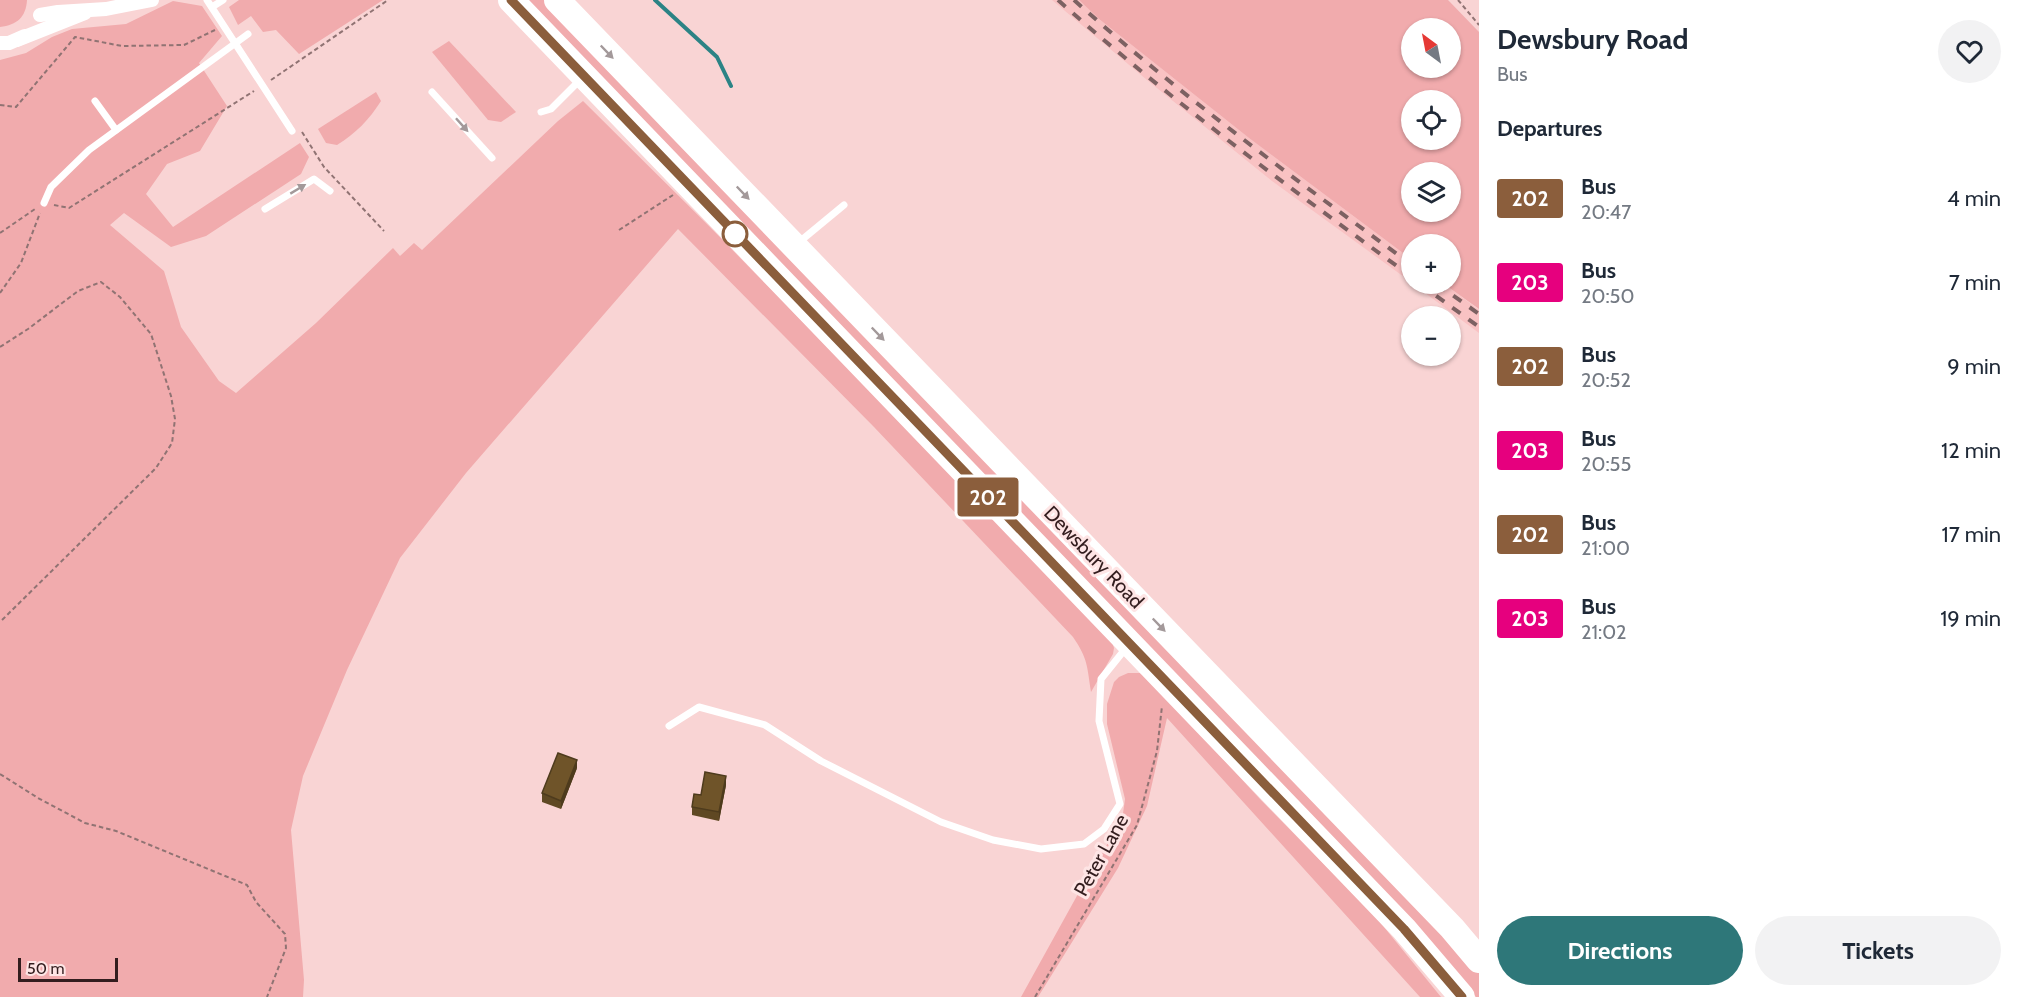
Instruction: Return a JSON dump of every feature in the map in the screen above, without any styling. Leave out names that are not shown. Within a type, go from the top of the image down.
[{"type":"highway","name":"Dewsbury Road","points":[[511,0],[1404,929],[1462,997]]},
{"type":"highway","name":"Dewsbury Road","points":[[557,0],[1452,928],[1479,960]]},
{"type":"street","points":[[17,40],[32,30],[40,15],[42,0]]},
{"type":"street","points":[[40,15],[130,6],[152,0]]},
{"type":"street","points":[[0,43],[17,40],[96,9]]},
{"type":"lane","points":[[207,0],[292,131]]},
{"type":"lane","points":[[212,7],[223,0]]},
{"type":"lane","points":[[44,203],[51,187],[89,150],[248,34]]},
{"type":"lane","points":[[541,112],[551,109],[584,76]]},
{"type":"lane","points":[[432,92],[492,158]]},
{"type":"lane","points":[[94,101],[116,130]]},
{"type":"lane","points":[[265,209],[314,179],[330,191]]},
{"type":"lane","points":[[794,246],[844,205]]},
{"type":"lane","points":[[669,726],[699,707],[765,725],[821,761],[941,822],[993,840],[1041,849],[1084,844],[1104,829],[1120,804],[1098,722],[1101,679],[1130,644]]},
{"type":"path","points":[[0,233],[44,203],[69,208],[263,85],[388,0]]},
{"type":"path","points":[[1458,0],[1479,26]]},
{"type":"path","points":[[0,105],[16,107],[75,37],[122,46],[184,45],[224,25]]},
{"type":"path","points":[[619,230],[688,185]]},
{"type":"path","points":[[0,293],[21,262],[44,203]]},
{"type":"path","points":[[0,346],[28,329],[78,291],[100,282],[120,297],[151,334],[171,396],[175,419],[172,443],[156,468],[0,622]]},
{"type":"path","name":"Peter Lane","points":[[1035,997],[1137,825],[1157,751],[1164,680]]},
{"type":"path","points":[[0,774],[38,798],[85,823],[116,831],[247,885],[256,902],[285,934],[286,948],[267,997]]},
{"type":"shaded area","points":[[0,0],[27,0],[25,11],[20,19],[0,27]]},
{"type":"shaded area","points":[[239,0],[383,0],[299,54],[276,30],[263,32],[251,16],[238,25],[229,7]]},
{"type":"shaded area","points":[[522,0],[548,0],[1479,968],[1479,997],[1476,997],[1438,951]]},
{"type":"shaded area","points":[[1052,0],[1079,0],[1099,19],[1249,138],[1401,252],[1401,275],[1272,181]]},
{"type":"shaded area","points":[[1079,0],[1448,0],[1479,32],[1479,309],[1458,294],[1461,294],[1461,234],[1401,234],[1401,252],[1249,138],[1099,19]]},
{"type":"shaded area","points":[[173,1],[202,6],[222,36],[199,63],[227,106],[200,151],[167,164],[146,194],[173,227],[300,143],[309,157],[301,174],[206,236],[171,247],[124,213],[110,225],[164,271],[181,327],[219,381],[236,393],[316,323],[393,248],[400,256],[414,243],[422,250],[558,121],[583,101],[710,227],[1110,636],[1114,648],[1113,654],[1091,692],[1088,669],[1073,637],[874,427],[678,229],[466,473],[400,558],[347,670],[303,776],[291,830],[304,980],[303,997],[0,997],[0,60],[26,53],[52,37],[72,29],[126,24]]},
{"type":"shaded area","points":[[449,41],[516,112],[501,122],[488,120],[432,52]]},
{"type":"shaded area","points":[[376,92],[381,101],[362,126],[337,145],[326,143],[318,129]]},
{"type":"shaded area","points":[[1426,294],[1457,294],[1479,310],[1479,333],[1461,320],[1461,306],[1443,306]]},
{"type":"shaded area","points":[[1128,673],[1140,673],[1149,679],[1260,799],[1375,916],[1441,997],[1420,997],[1167,718],[1147,806],[1118,868],[1038,997],[1021,997],[1094,865],[1122,821],[1125,799],[1107,724],[1107,704],[1114,682]]},
{"type":"building","points":[[558,753],[577,760],[561,801],[542,793]]},
{"type":"building","points":[[705,772],[726,776],[719,812],[692,807],[694,794],[701,795]]},
{"type":"waterway","points":[[655,0],[717,57],[731,86]]},
{"type":"railway","points":[[1058,0],[1187,108],[1401,269]]},
{"type":"railway","points":[[1074,0],[1197,103],[1401,257]]},
{"type":"railway","points":[[1434,294],[1479,327]]},
{"type":"railway","points":[[1451,294],[1479,314]]},
{"type":"bus line","name":"202","points":[[511,0],[1404,929],[1462,997]]}]
